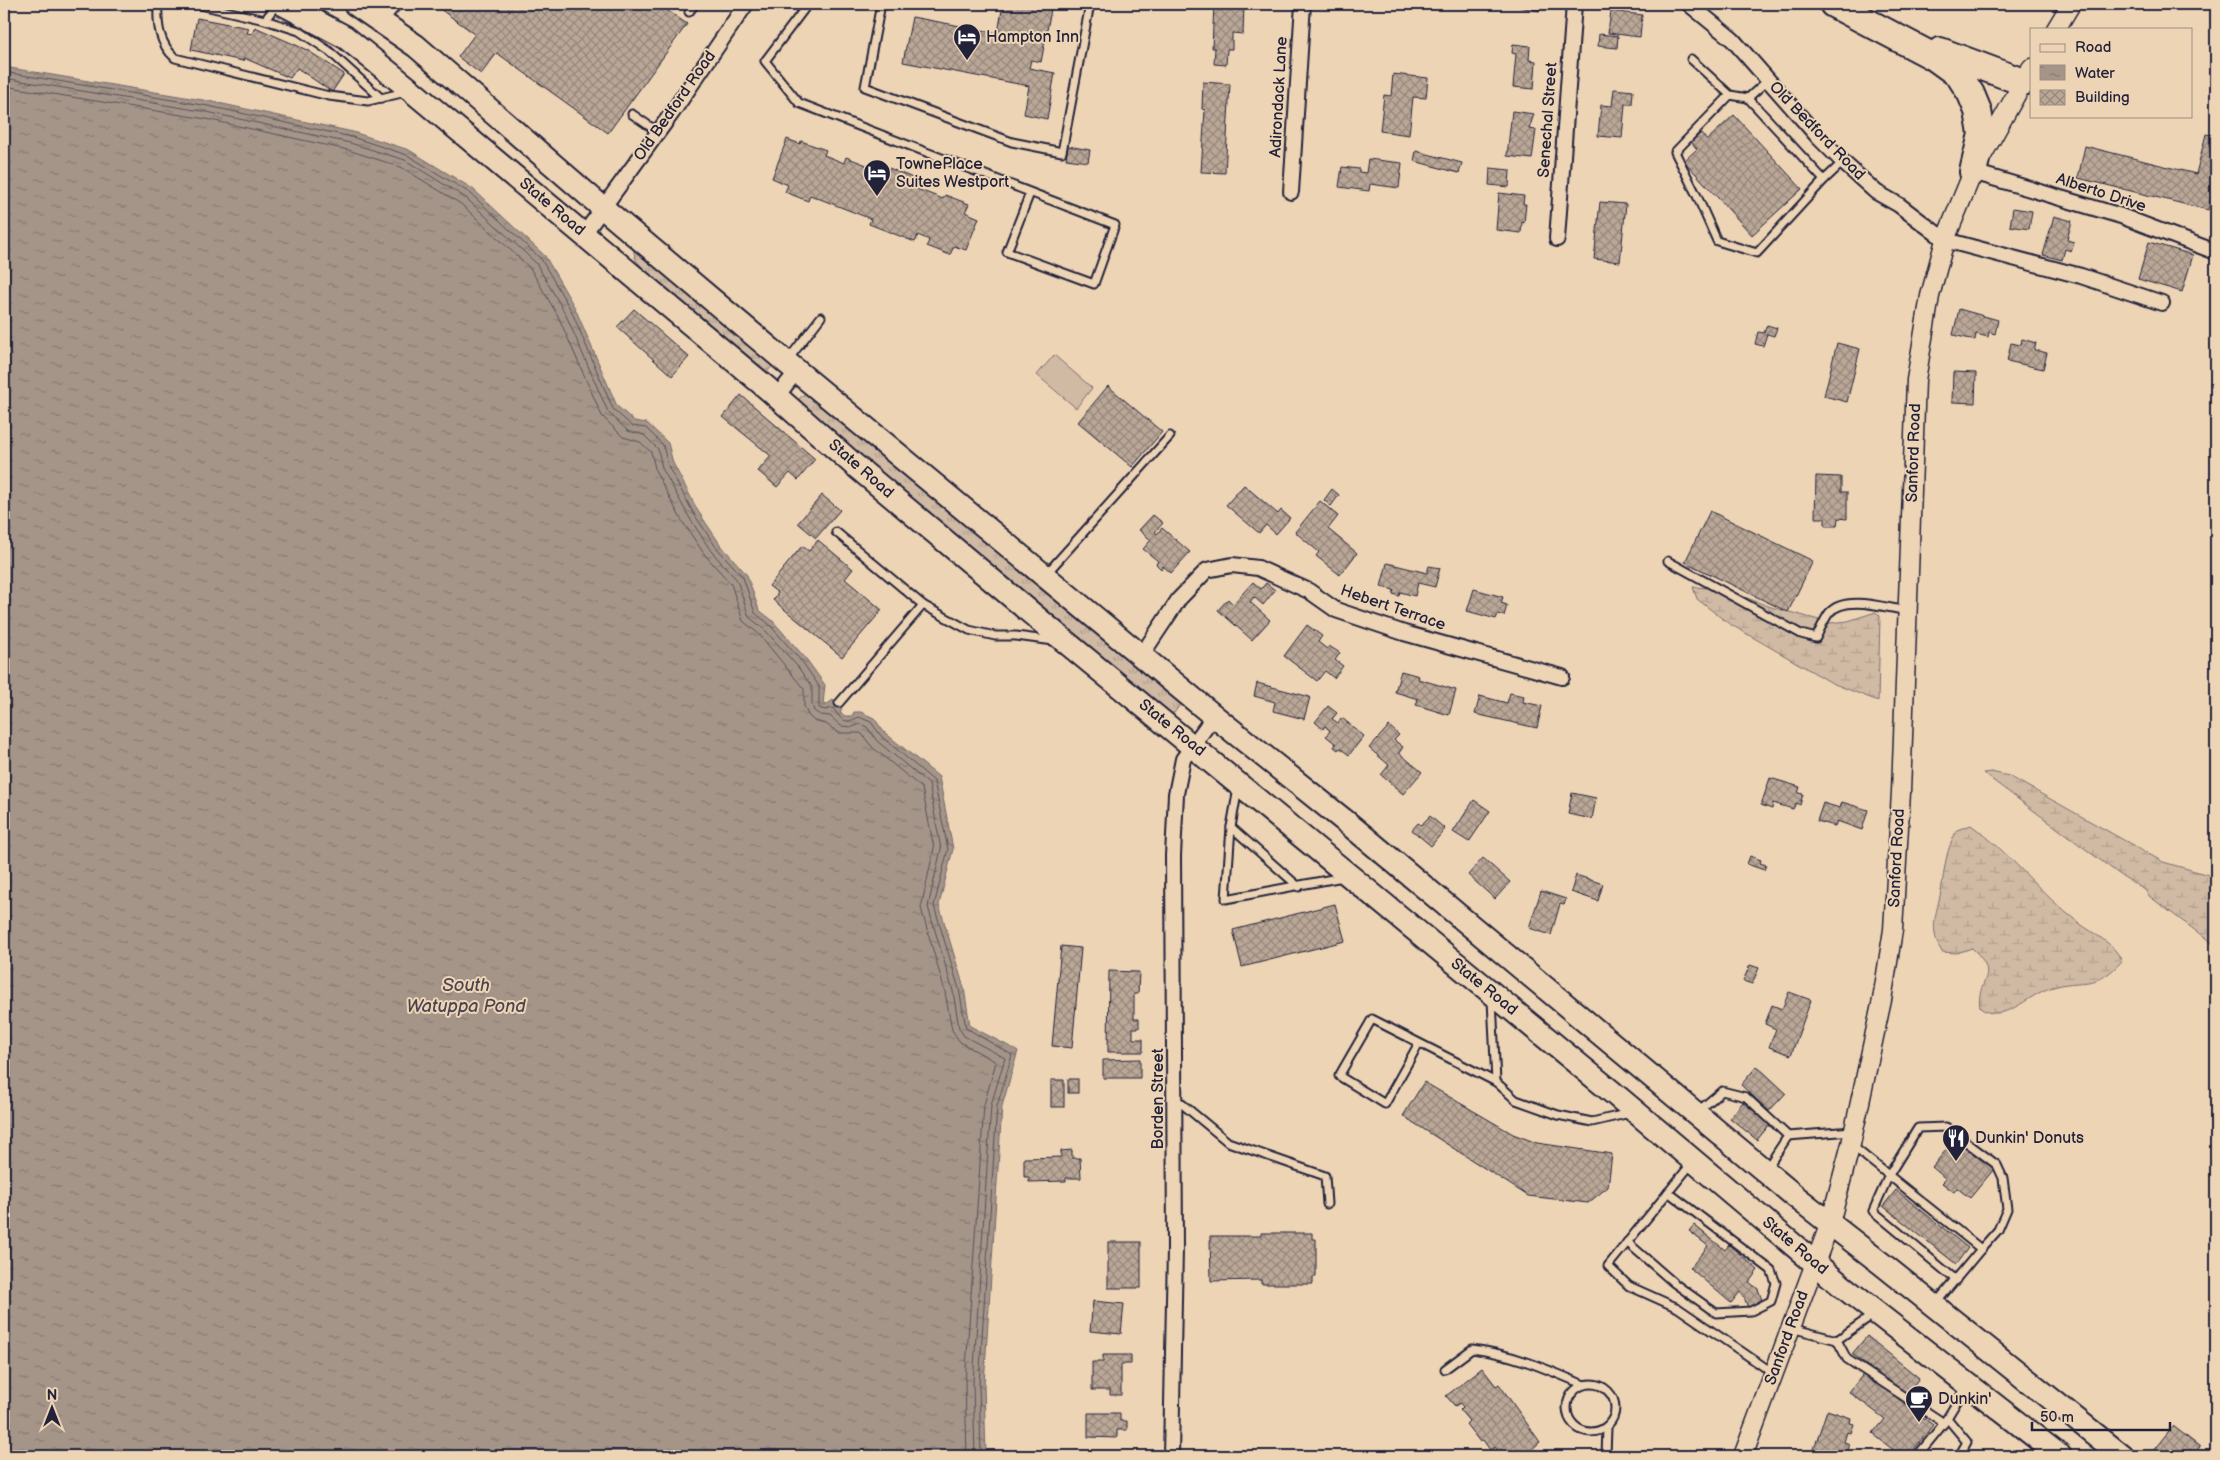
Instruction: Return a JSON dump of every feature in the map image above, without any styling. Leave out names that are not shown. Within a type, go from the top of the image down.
[{"type":"highway","points":[[1833,4],[1884,29],[1934,57],[1959,75],[1971,94],[1978,111],[1982,134],[1973,172]]},
{"type":"highway","points":[[1884,29],[2027,75]]},
{"type":"main road","name":"State Road","points":[[283,4],[345,38],[412,91],[777,396],[1067,643],[1239,783],[1814,1262],[1876,1313],[2060,1456]]},
{"type":"main road","name":"State Road","points":[[355,4],[416,46],[603,208],[792,366],[1141,656],[1357,832],[1695,1114],[2122,1456]]},
{"type":"street","name":"Old Bedford Road","points":[[584,234],[658,132],[746,4]]},
{"type":"street","name":"Adirondack Lane","points":[[1291,192],[1303,4]]},
{"type":"street","name":"Senechal Street","points":[[1557,239],[1574,4]]},
{"type":"street","name":"Old Bedford Road","points":[[1689,4],[1733,40],[1843,162],[1876,192],[1899,205],[1945,240]]},
{"type":"street","points":[[2057,28],[2071,4]]},
{"type":"street","points":[[2027,75],[1973,172],[1945,240],[2081,276],[2162,302]]},
{"type":"street","name":"Alberto Drive","points":[[1973,172],[2121,216],[2216,252]]},
{"type":"street","name":"Sanford Road","points":[[1746,1456],[1814,1262],[1830,1223],[1852,1138],[1882,1000],[1893,930],[1908,611],[1916,380],[1930,296],[1945,240]]},
{"type":"street","points":[[777,396],[792,366]]},
{"type":"street","name":"Hebert Terrace","points":[[1141,656],[1179,599],[1207,570],[1232,564],[1258,568],[1309,591],[1336,610],[1514,666],[1562,677]]},
{"type":"street","name":"Borden Street","points":[[1171,1456],[1175,1099],[1173,856],[1176,794],[1183,759],[1214,716]]},
{"type":"lane","points":[[158,4],[158,30],[166,50],[175,58],[329,96],[368,101],[412,91]]},
{"type":"lane","points":[[196,4],[265,20],[299,31],[329,51],[381,98]]},
{"type":"lane","points":[[265,20],[278,4]]},
{"type":"lane","points":[[383,23],[398,4]]},
{"type":"lane","points":[[689,12],[695,4]]},
{"type":"lane","points":[[808,4],[765,61],[799,103],[1115,225],[1094,284],[1007,252],[1030,193]]},
{"type":"lane","points":[[881,4],[865,87],[1012,142],[1062,152],[1090,4]]},
{"type":"lane","points":[[1691,59],[1730,94],[1748,98],[1824,180]]},
{"type":"lane","points":[[1748,98],[1768,80]]},
{"type":"lane","points":[[1730,94],[1675,152],[1716,240],[1757,253],[1843,162]]},
{"type":"lane","points":[[632,114],[658,132]]},
{"type":"lane","points":[[792,366],[821,318]]},
{"type":"lane","points":[[1045,576],[1170,436]]},
{"type":"lane","points":[[836,532],[923,604],[969,630],[995,636],[1016,636],[1067,643]]},
{"type":"lane","points":[[1668,561],[1801,634],[1816,638],[1829,613],[1842,604],[1858,604],[1908,611]]},
{"type":"lane","points":[[839,702],[923,604]]},
{"type":"lane","points":[[1239,783],[1231,827],[1226,899],[1299,887],[1350,875]]},
{"type":"lane","points":[[1231,827],[1299,887]]},
{"type":"lane","points":[[1491,993],[1496,1082]]},
{"type":"lane","points":[[1419,1043],[1385,1104],[1340,1076],[1372,1019],[1496,1082],[1516,1100],[1558,1115],[1592,1122],[1634,1111]]},
{"type":"lane","points":[[1695,1114],[1722,1091],[1746,1097],[1788,1136],[1852,1138],[1889,1175],[1981,1250]]},
{"type":"lane","points":[[1175,1099],[1228,1142],[1325,1176],[1327,1204]]},
{"type":"lane","points":[[1934,1305],[1956,1280],[1998,1230],[2007,1208],[2003,1178],[1997,1165],[1946,1127],[1918,1128],[1889,1175],[1873,1211],[1956,1280]]},
{"type":"lane","points":[[1765,1171],[1788,1136]]},
{"type":"lane","points":[[1694,1161],[1608,1266],[1629,1286],[1678,1308],[1774,1373]]},
{"type":"lane","points":[[1627,1242],[1674,1283],[1716,1313],[1751,1312],[1771,1301],[1776,1283],[1771,1270],[1668,1192]]},
{"type":"lane","points":[[1837,1340],[1876,1313]]},
{"type":"lane","points":[[1791,1328],[1837,1340],[1847,1359],[1945,1421],[1966,1442],[1959,1456]]},
{"type":"lane","points":[[1446,1369],[1472,1349],[1497,1352],[1517,1357],[1582,1384],[1596,1383],[1609,1390],[1616,1402],[1615,1416],[1607,1428],[1606,1456]]},
{"type":"lane","points":[[1582,1384],[1571,1393],[1566,1406],[1569,1420],[1579,1430],[1593,1433],[1607,1428]]},
{"type":"lane","points":[[1917,1456],[1945,1421],[1968,1384]]},
{"type":"green space","points":[[632,245],[774,364],[767,372],[650,277],[636,260]]},
{"type":"green space","points":[[1054,355],[1092,388],[1076,408],[1037,375]]},
{"type":"green space","points":[[808,390],[1182,702],[1174,713],[1171,713],[801,406],[798,400]]},
{"type":"green space","points":[[1693,587],[1723,589],[1771,607],[1830,623],[1848,621],[1876,612],[1880,616],[1878,701],[1832,683],[1728,623],[1697,599]]},
{"type":"green space","points":[[1991,772],[2009,776],[2163,862],[2216,877],[2216,946],[2149,896],[2145,890],[2119,874],[1983,773]]},
{"type":"green space","points":[[1971,825],[1999,848],[2065,912],[2109,944],[2122,961],[2104,977],[2088,982],[2050,988],[2006,1011],[1998,1013],[1989,1012],[1980,1008],[1979,998],[1986,978],[1986,966],[1972,948],[1957,953],[1942,952],[1935,936],[1934,928],[1950,845],[1957,830]]},
{"type":"water","name":"South Watuppa Pond","points":[[4,67],[209,101],[353,132],[409,150],[473,189],[545,256],[575,308],[617,406],[634,421],[647,423],[668,443],[673,463],[698,511],[720,544],[747,575],[759,610],[772,620],[807,660],[825,685],[823,704],[826,705],[833,700],[842,709],[840,712],[845,716],[852,716],[854,712],[861,712],[874,718],[884,732],[939,777],[953,849],[939,905],[964,988],[970,1026],[1018,1051],[1002,1106],[984,1384],[986,1456],[4,1456]]},
{"type":"building","points":[[433,4],[658,4],[687,24],[608,133],[497,53],[481,74],[458,57],[475,34]]},
{"type":"building","name":"Hampton Inn","points":[[1003,4],[1052,4],[1041,62],[1031,60],[1029,68],[1055,73],[1047,119],[1024,114],[1029,86],[903,62],[912,17],[998,33]]},
{"type":"building","points":[[1214,4],[1244,6],[1243,34],[1232,33],[1232,49],[1227,49],[1226,65],[1214,64],[1215,48],[1212,48]]},
{"type":"building","points":[[1506,4],[1540,4],[1539,11]]},
{"type":"building","points":[[1611,11],[1642,15],[1640,37],[1608,33]]},
{"type":"building","points":[[197,18],[249,28],[247,33],[252,34],[255,27],[307,50],[344,74],[332,92],[297,68],[290,78],[244,58],[243,61],[191,50]]},
{"type":"building","points":[[1599,34],[1618,36],[1617,48],[1598,46]]},
{"type":"building","points":[[1513,44],[1530,46],[1529,60],[1536,61],[1534,89],[1513,87],[1516,54],[1512,53]]},
{"type":"building","points":[[1393,74],[1428,78],[1426,98],[1413,97],[1409,135],[1380,131],[1384,95],[1391,96]]},
{"type":"building","points":[[1203,82],[1230,84],[1225,173],[1201,172],[1205,110],[1202,109]]},
{"type":"building","points":[[1614,89],[1633,91],[1632,104],[1625,104],[1622,138],[1598,136],[1601,105],[1612,106]]},
{"type":"building","points":[[1512,111],[1534,114],[1529,129],[1536,130],[1532,159],[1507,156]]},
{"type":"building","points":[[1734,115],[1802,189],[1752,235],[1684,161],[1697,149],[1691,142],[1701,133],[1707,140]]},
{"type":"building","points":[[2206,134],[2216,136],[2216,178],[2208,210],[2078,178],[2085,146],[2196,174]]},
{"type":"building","name":"TownePlace Suites Westport","points":[[787,139],[800,144],[801,141],[826,150],[824,155],[844,163],[846,157],[887,173],[889,168],[915,179],[912,187],[943,199],[945,195],[969,204],[965,212],[979,218],[966,250],[954,246],[950,255],[927,246],[929,240],[918,235],[915,242],[869,224],[871,219],[810,195],[808,201],[785,192],[788,185],[772,178]]},
{"type":"building","points":[[1068,146],[1090,150],[1088,162],[1066,159]]},
{"type":"building","points":[[1416,151],[1462,163],[1459,173],[1414,161]]},
{"type":"building","points":[[1368,159],[1402,163],[1399,188],[1370,184],[1369,191],[1339,187],[1342,167],[1359,169],[1359,172],[1366,173]]},
{"type":"building","points":[[1490,168],[1510,170],[1509,187],[1489,185]]},
{"type":"building","points":[[1499,193],[1524,196],[1523,204],[1526,204],[1521,233],[1496,230]]},
{"type":"building","points":[[1600,202],[1626,204],[1620,262],[1594,259]]},
{"type":"building","points":[[2013,208],[2032,211],[2029,229],[2010,226]]},
{"type":"building","points":[[2054,216],[2072,221],[2067,240],[2074,242],[2071,251],[2065,249],[2062,260],[2043,255]]},
{"type":"building","points":[[2149,242],[2193,255],[2182,292],[2138,279]]},
{"type":"building","points":[[634,309],[689,357],[672,376],[617,327]]},
{"type":"building","points":[[1959,309],[1998,320],[1995,334],[1989,332],[1988,337],[1976,334],[1975,340],[1953,335]]},
{"type":"building","points":[[1767,325],[1777,328],[1774,336],[1767,334],[1763,346],[1755,344],[1758,332],[1764,333]]},
{"type":"building","points":[[2022,339],[2036,343],[2034,350],[2047,353],[2043,369],[2007,361],[2011,343],[2021,345]]},
{"type":"building","points":[[1837,343],[1860,349],[1847,402],[1824,396]]},
{"type":"building","points":[[1953,372],[1976,373],[1975,403],[1952,402]]},
{"type":"building","points":[[1108,386],[1162,432],[1132,467],[1078,422]]},
{"type":"building","points":[[741,395],[815,459],[798,480],[790,473],[777,487],[758,471],[771,456],[723,417]]},
{"type":"building","points":[[1816,476],[1841,477],[1841,492],[1847,492],[1847,519],[1838,518],[1837,526],[1825,526],[1825,518],[1815,518]]},
{"type":"building","points":[[1244,485],[1278,514],[1281,510],[1290,518],[1276,534],[1266,525],[1259,533],[1226,505]]},
{"type":"building","points":[[1332,489],[1339,495],[1331,506],[1324,500]]},
{"type":"building","points":[[822,495],[840,510],[816,538],[798,523]]},
{"type":"building","points":[[1320,501],[1338,516],[1328,529],[1357,553],[1340,575],[1316,556],[1319,552],[1295,532]]},
{"type":"building","points":[[1710,511],[1813,561],[1788,612],[1685,562]]},
{"type":"building","points":[[1153,515],[1163,523],[1155,532],[1157,534],[1162,528],[1190,552],[1171,573],[1163,566],[1161,569],[1156,564],[1158,561],[1143,549],[1151,540],[1139,530]]},
{"type":"building","points":[[818,540],[853,569],[845,579],[882,610],[842,657],[773,600],[778,593],[769,586],[802,546],[809,551]]},
{"type":"building","points":[[1387,563],[1427,573],[1429,566],[1440,568],[1435,587],[1418,583],[1415,596],[1400,592],[1399,596],[1393,594],[1394,590],[1381,587]]},
{"type":"building","points":[[1253,582],[1261,589],[1266,583],[1275,590],[1263,605],[1254,597],[1250,602],[1270,620],[1252,640],[1218,610],[1228,599],[1233,604]]},
{"type":"building","points":[[1474,589],[1503,597],[1501,603],[1507,605],[1504,616],[1498,614],[1496,619],[1467,611]]},
{"type":"building","points":[[1307,625],[1322,636],[1318,642],[1327,649],[1329,646],[1340,653],[1335,660],[1343,666],[1334,678],[1325,671],[1317,681],[1284,656]]},
{"type":"building","points":[[1401,671],[1419,676],[1418,679],[1456,690],[1449,715],[1416,705],[1418,699],[1395,692]]},
{"type":"building","points":[[1257,683],[1310,697],[1304,719],[1273,711],[1275,702],[1254,696]]},
{"type":"building","points":[[1510,693],[1524,696],[1523,702],[1542,706],[1537,728],[1475,714],[1480,696],[1507,703]]},
{"type":"building","points":[[1328,706],[1337,713],[1332,719],[1338,723],[1342,718],[1364,736],[1349,755],[1340,748],[1338,750],[1334,747],[1336,744],[1326,736],[1330,731],[1325,726],[1323,729],[1315,722]]},
{"type":"building","points":[[1389,726],[1399,735],[1394,740],[1403,747],[1399,753],[1422,772],[1403,794],[1381,775],[1389,765],[1369,748]]},
{"type":"building","points":[[1770,778],[1800,787],[1798,793],[1803,794],[1800,805],[1796,803],[1793,809],[1773,803],[1772,809],[1761,805]]},
{"type":"building","points":[[1572,793],[1596,798],[1592,819],[1568,814]]},
{"type":"building","points":[[1474,800],[1490,811],[1469,842],[1453,832]]},
{"type":"building","points":[[1842,802],[1868,810],[1862,830],[1837,821],[1835,826],[1817,821],[1823,803],[1840,808]]},
{"type":"building","points":[[1430,816],[1445,829],[1431,846],[1412,830],[1418,823],[1421,825]]},
{"type":"building","points":[[1750,856],[1761,860],[1760,863],[1766,865],[1764,870],[1747,864]]},
{"type":"building","points":[[1483,858],[1510,882],[1495,899],[1468,875]]},
{"type":"building","points":[[1576,875],[1603,884],[1598,901],[1571,892]]},
{"type":"building","points":[[1541,891],[1566,899],[1564,905],[1560,904],[1551,935],[1529,928]]},
{"type":"building","points":[[1335,904],[1345,941],[1242,967],[1233,930]]},
{"type":"building","points":[[1061,946],[1081,948],[1072,1048],[1052,1046]]},
{"type":"building","points":[[1750,965],[1759,968],[1752,984],[1743,981]]},
{"type":"building","points":[[1109,971],[1139,972],[1138,994],[1134,994],[1134,1019],[1139,1019],[1139,1028],[1133,1028],[1133,1039],[1143,1039],[1143,1052],[1108,1052]]},
{"type":"building","points":[[1789,992],[1811,1000],[1791,1055],[1769,1047],[1776,1029],[1765,1024],[1772,1005],[1782,1009]]},
{"type":"building","points":[[1140,1059],[1140,1078],[1103,1078],[1103,1060]]},
{"type":"building","points":[[1757,1066],[1786,1093],[1769,1111],[1741,1085]]},
{"type":"building","points":[[1068,1079],[1078,1079],[1078,1093],[1068,1093]]},
{"type":"building","points":[[1051,1080],[1064,1080],[1064,1107],[1051,1107]]},
{"type":"building","points":[[1424,1082],[1513,1134],[1537,1143],[1612,1154],[1608,1187],[1588,1203],[1528,1196],[1403,1116]]},
{"type":"building","points":[[1743,1102],[1770,1124],[1757,1140],[1730,1118]]},
{"type":"building","points":[[1956,1138],[1994,1169],[1970,1198],[1957,1188],[1954,1192],[1942,1183],[1946,1179],[1932,1167]]},
{"type":"building","points":[[1072,1150],[1072,1158],[1080,1158],[1081,1178],[1066,1178],[1066,1181],[1029,1182],[1029,1177],[1024,1177],[1024,1158],[1061,1157],[1061,1151]]},
{"type":"building","points":[[1896,1190],[1968,1248],[1956,1264],[1883,1206]]},
{"type":"building","points":[[1694,1225],[1725,1250],[1729,1245],[1758,1270],[1749,1282],[1758,1289],[1763,1303],[1749,1310],[1740,1292],[1731,1303],[1690,1268],[1708,1246],[1689,1231]]},
{"type":"building","points":[[1261,1233],[1312,1233],[1312,1239],[1316,1239],[1316,1277],[1313,1277],[1313,1284],[1261,1284],[1261,1280],[1211,1281],[1210,1236],[1261,1236]]},
{"type":"building","points":[[1108,1242],[1141,1242],[1141,1288],[1108,1288]]},
{"type":"building","points":[[1093,1301],[1124,1304],[1121,1334],[1090,1331]]},
{"type":"building","points":[[1867,1336],[1919,1378],[1905,1396],[1852,1354]]},
{"type":"building","points":[[1103,1355],[1131,1355],[1131,1364],[1121,1364],[1121,1395],[1110,1395],[1110,1390],[1092,1390],[1092,1362],[1103,1362]]},
{"type":"building","points":[[1482,1368],[1496,1386],[1499,1384],[1540,1442],[1530,1451],[1532,1456],[1502,1456],[1495,1447],[1490,1450],[1483,1440],[1480,1442],[1466,1424],[1469,1421],[1460,1410],[1463,1407],[1460,1403],[1455,1406],[1446,1396]]},
{"type":"building","points":[[1865,1372],[1900,1400],[1901,1398],[1914,1407],[1912,1409],[1933,1425],[1909,1456],[1901,1456],[1873,1434],[1885,1419],[1849,1392]]},
{"type":"building","points":[[1827,1410],[1851,1418],[1850,1423],[1854,1424],[1851,1433],[1847,1432],[1844,1442],[1850,1444],[1846,1456],[1836,1456],[1814,1449]]},
{"type":"building","points":[[1088,1413],[1120,1413],[1120,1421],[1127,1421],[1127,1430],[1117,1430],[1117,1438],[1088,1437]]},
{"type":"building","points":[[2173,1426],[2200,1447],[2192,1456],[2158,1456],[2152,1452]]},
{"type":"place","name":"Hampton Inn","points":[[967,61]]},
{"type":"place","name":"TownePlace Suites Westport","points":[[877,197]]},
{"type":"place","name":"Dunkin' Donuts","points":[[1956,1162]]},
{"type":"place","name":"Dunkin'","points":[[1919,1423]]}]
